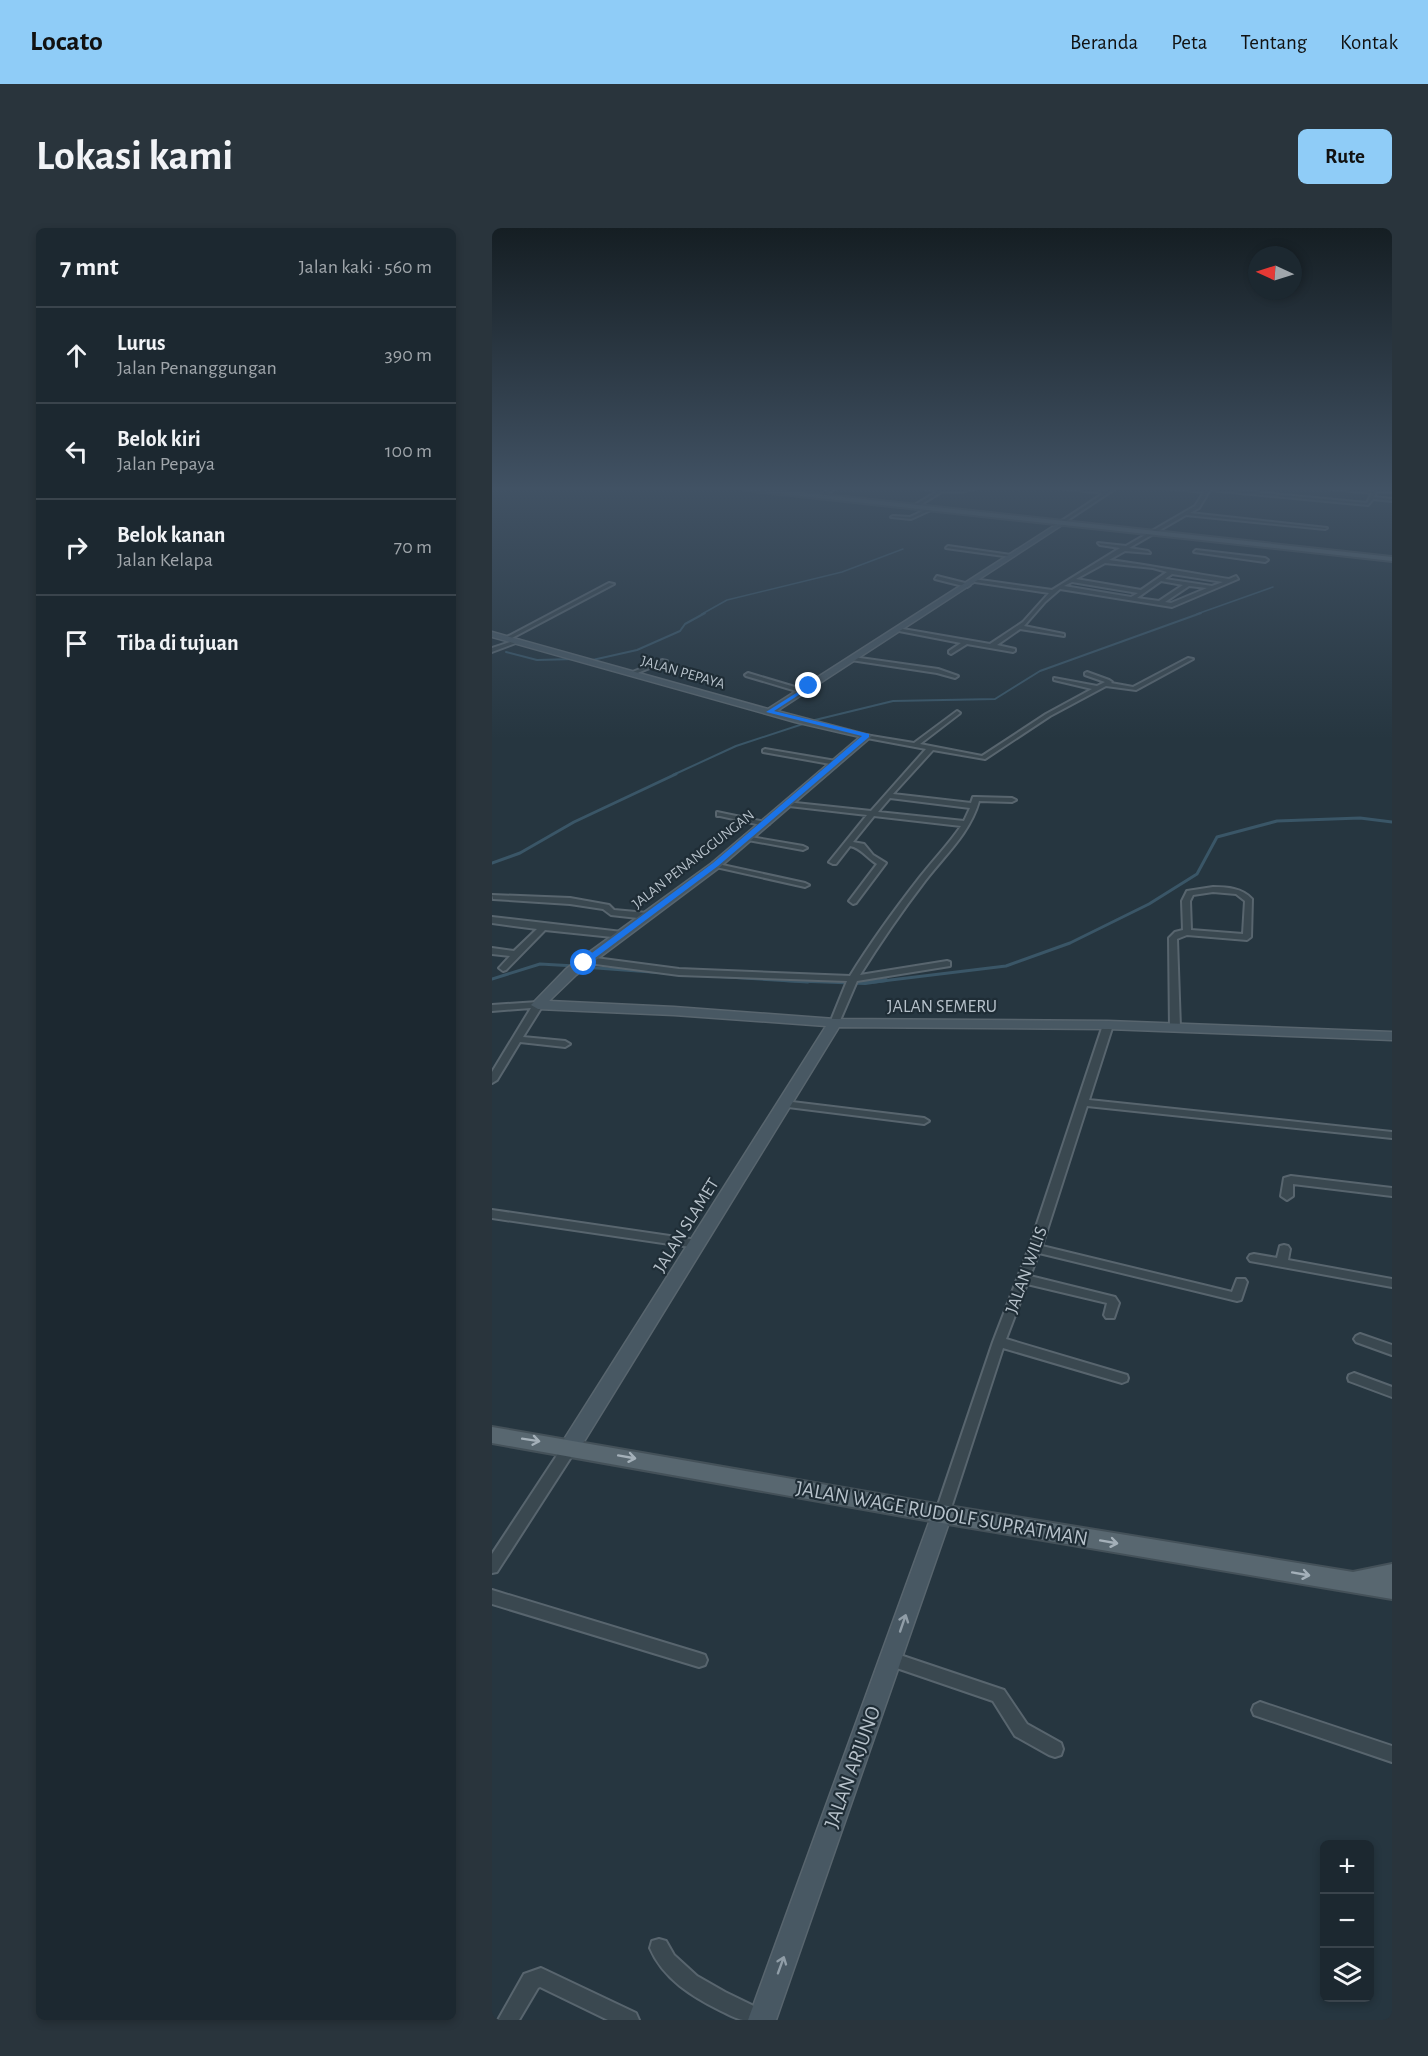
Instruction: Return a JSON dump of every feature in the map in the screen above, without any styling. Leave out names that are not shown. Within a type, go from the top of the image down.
[{"type":"main road","name":"JALAN WAGE RUDOLF SUPRATMAN","points":[[492,1435],[942,1514],[1392,1589]]},
{"type":"main road","points":[[1342,1581],[1392,1574]]},
{"type":"street","points":[[769,712],[987,572]]},
{"type":"street","points":[[992,646],[1020,627],[1057,590],[1085,572]]},
{"type":"street","points":[[937,578],[1175,605],[1233,579],[1171,572],[1132,599]]},
{"type":"street","points":[[1071,580],[1143,592]]},
{"type":"street","points":[[1162,580],[1215,588]]},
{"type":"street","points":[[508,638],[611,584]]},
{"type":"street","points":[[1159,604],[1189,584]]},
{"type":"street","points":[[1020,627],[1062,635]]},
{"type":"street","points":[[897,630],[1013,650]]},
{"type":"street","name":"JALAN PEPAYA","points":[[492,634],[809,723],[867,736]]},
{"type":"street","points":[[492,650],[518,641]]},
{"type":"street","points":[[951,652],[966,642]]},
{"type":"street","points":[[853,659],[938,671],[955,676]]},
{"type":"street","points":[[867,736],[983,758],[1039,721],[1105,684],[1136,688],[1190,659]]},
{"type":"street","points":[[633,673],[664,661]]},
{"type":"street","points":[[1087,674],[1108,682],[1105,684]]},
{"type":"street","points":[[748,675],[803,691]]},
{"type":"street","points":[[1056,679],[1098,688]]},
{"type":"street","points":[[915,745],[957,713]]},
{"type":"street","name":"JALAN PENANGGUNGAN","points":[[538,1005],[571,972],[716,865],[867,736]]},
{"type":"street","points":[[833,862],[931,748]]},
{"type":"street","points":[[765,751],[836,763]]},
{"type":"street","points":[[888,796],[974,806]]},
{"type":"street","points":[[835,1023],[853,982],[878,941],[966,824],[976,799],[1012,800]]},
{"type":"street","points":[[789,804],[966,824]]},
{"type":"street","points":[[720,814],[765,824]]},
{"type":"street","points":[[748,838],[803,848]]},
{"type":"street","points":[[848,843],[861,846],[870,857],[882,863],[853,901]]},
{"type":"street","points":[[716,865],[805,885]]},
{"type":"street","points":[[1175,1028],[1173,938],[1187,932],[1247,937],[1248,897],[1238,892],[1228,891],[1190,893],[1186,902],[1187,932]]},
{"type":"street","points":[[492,897],[570,901],[606,907],[611,912],[647,916]]},
{"type":"street","points":[[492,920],[622,935]]},
{"type":"street","points":[[503,968],[543,927]]},
{"type":"street","points":[[492,951],[516,954]]},
{"type":"street","points":[[586,961],[679,972],[853,982],[947,964]]},
{"type":"street","points":[[492,1079],[538,1005]]},
{"type":"street","name":"JALAN SEMERU","points":[[492,1008],[538,1005],[674,1011],[835,1023],[1108,1025],[1392,1036]]},
{"type":"street","name":"JALAN SLAMET","points":[[570,1447],[835,1023]]},
{"type":"street","name":"JALAN WILIS","points":[[942,1514],[999,1342],[1035,1248],[1108,1025]]},
{"type":"street","points":[[518,1039],[565,1044]]},
{"type":"street","points":[[1082,1102],[1392,1135]]},
{"type":"street","points":[[784,1104],[924,1121]]},
{"type":"street","points":[[1287,1196],[1288,1181],[1291,1180],[1392,1192]]},
{"type":"street","points":[[492,1214],[697,1244]]},
{"type":"street","points":[[1035,1248],[1236,1296],[1241,1282]]},
{"type":"street","points":[[1282,1264],[1284,1249]]},
{"type":"street","points":[[1254,1258],[1392,1283]]},
{"type":"street","points":[[1023,1280],[1111,1300],[1113,1303],[1110,1315]]},
{"type":"street","points":[[1360,1339],[1392,1350]]},
{"type":"street","points":[[999,1342],[1122,1378]]},
{"type":"street","points":[[1354,1378],[1392,1392]]},
{"type":"street","points":[[492,1567],[570,1447]]},
{"type":"street","name":"JALAN ARJUNO","points":[[762,2020],[942,1514]]},
{"type":"street","points":[[492,1597],[699,1660]]},
{"type":"street","points":[[891,1659],[998,1695],[1021,1730],[1055,1749]]},
{"type":"street","points":[[1260,1710],[1392,1754]]},
{"type":"street","points":[[659,1948],[672,1968],[684,1979],[704,1992],[762,2020]]},
{"type":"street","points":[[508,2020],[531,1981],[537,1977],[546,1978],[629,2020]]},
{"type":"waterway","points":[[702,614],[727,600],[843,572]]},
{"type":"waterway","points":[[1197,614],[1273,587]]},
{"type":"waterway","points":[[588,661],[637,650],[680,631],[685,624],[705,613]]},
{"type":"waterway","points":[[673,775],[736,746],[815,720],[893,701],[995,699],[1040,671],[1201,613]]},
{"type":"waterway","points":[[506,652],[537,660],[575,659]]},
{"type":"waterway","points":[[492,863],[520,853],[574,822],[676,774]]},
{"type":"waterway","points":[[874,982],[1006,966],[1070,943],[1149,904],[1197,874],[1217,837],[1277,821],[1360,818],[1392,822]]},
{"type":"waterway","points":[[492,979],[540,964],[575,966]]},
{"type":"waterway","points":[[583,967],[665,973]]},
{"type":"waterway","points":[[696,975],[808,982]]},
{"type":"waterway","points":[[784,980],[865,983],[886,980]]},
{"type":"route","points":[[584,963],[716,865],[867,736],[769,712],[809,686]]}]
